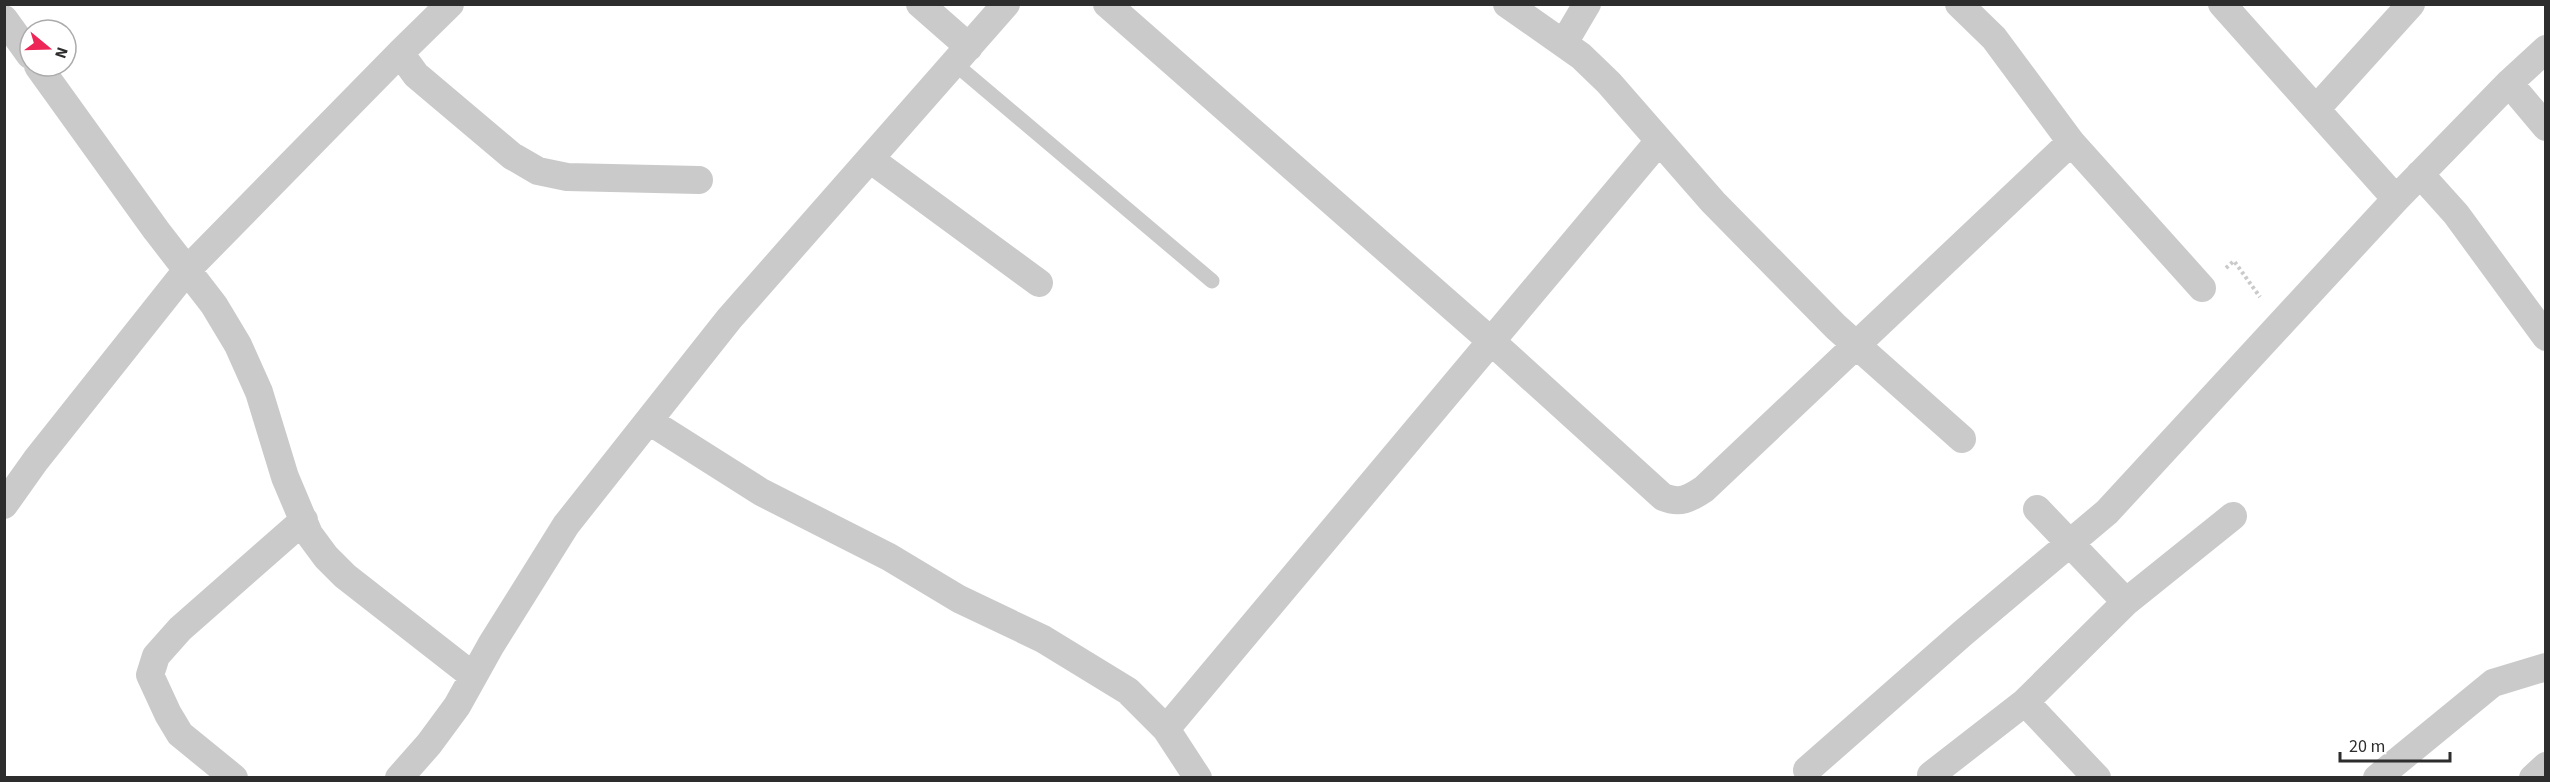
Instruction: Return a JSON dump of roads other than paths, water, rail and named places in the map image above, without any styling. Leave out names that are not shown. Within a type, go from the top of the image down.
[{"type":"street","points":[[4,505],[36,460],[186,270],[450,4]]},
{"type":"street","points":[[920,4],[961,55]]},
{"type":"street","points":[[399,777],[429,744],[457,706],[566,525],[729,319],[1006,4]]},
{"type":"street","points":[[1107,4],[1491,341],[1663,497],[1673,501],[1687,500],[1704,489],[2071,142]]},
{"type":"street","points":[[1507,4],[1564,43],[1609,83],[1721,210],[1857,345],[1962,439]]},
{"type":"street","points":[[1564,43],[1587,4]]},
{"type":"street","points":[[1959,4],[1994,39],[2071,142],[2202,288]]},
{"type":"street","points":[[2222,4],[2396,199]]},
{"type":"street","points":[[2317,108],[2411,4]]},
{"type":"street","points":[[4,19],[18,38]]},
{"type":"street","points":[[1807,770],[1963,633],[2108,512],[2278,324],[2396,199],[2509,83],[2546,49]]},
{"type":"street","points":[[400,53],[416,75],[512,156],[538,171],[567,177],[699,180]]},
{"type":"street","points":[[47,78],[214,305],[238,345],[259,392],[285,477],[309,534],[326,557],[345,576],[473,676]]},
{"type":"street","points":[[2509,83],[2546,127]]},
{"type":"street","points":[[1166,729],[1659,141]]},
{"type":"street","points":[[870,159],[1039,283]]},
{"type":"street","points":[[2420,174],[2456,214],[2546,337]]},
{"type":"street","points":[[649,421],[760,492],[889,557],[958,599],[1043,639],[1128,691],[1166,729],[1188,772]]},
{"type":"street","points":[[2037,509],[2126,602]]},
{"type":"street","points":[[1931,775],[2025,702],[2126,602],[2233,516]]},
{"type":"street","points":[[234,777],[180,734],[150,675],[156,656],[180,629],[304,520]]},
{"type":"street","points":[[2377,777],[2493,683],[2546,667]]},
{"type":"street","points":[[2025,702],[2097,777]]},
{"type":"street","points":[[2533,777],[2546,766]]},
{"type":"lane","points":[[961,55],[1212,281]]}]
